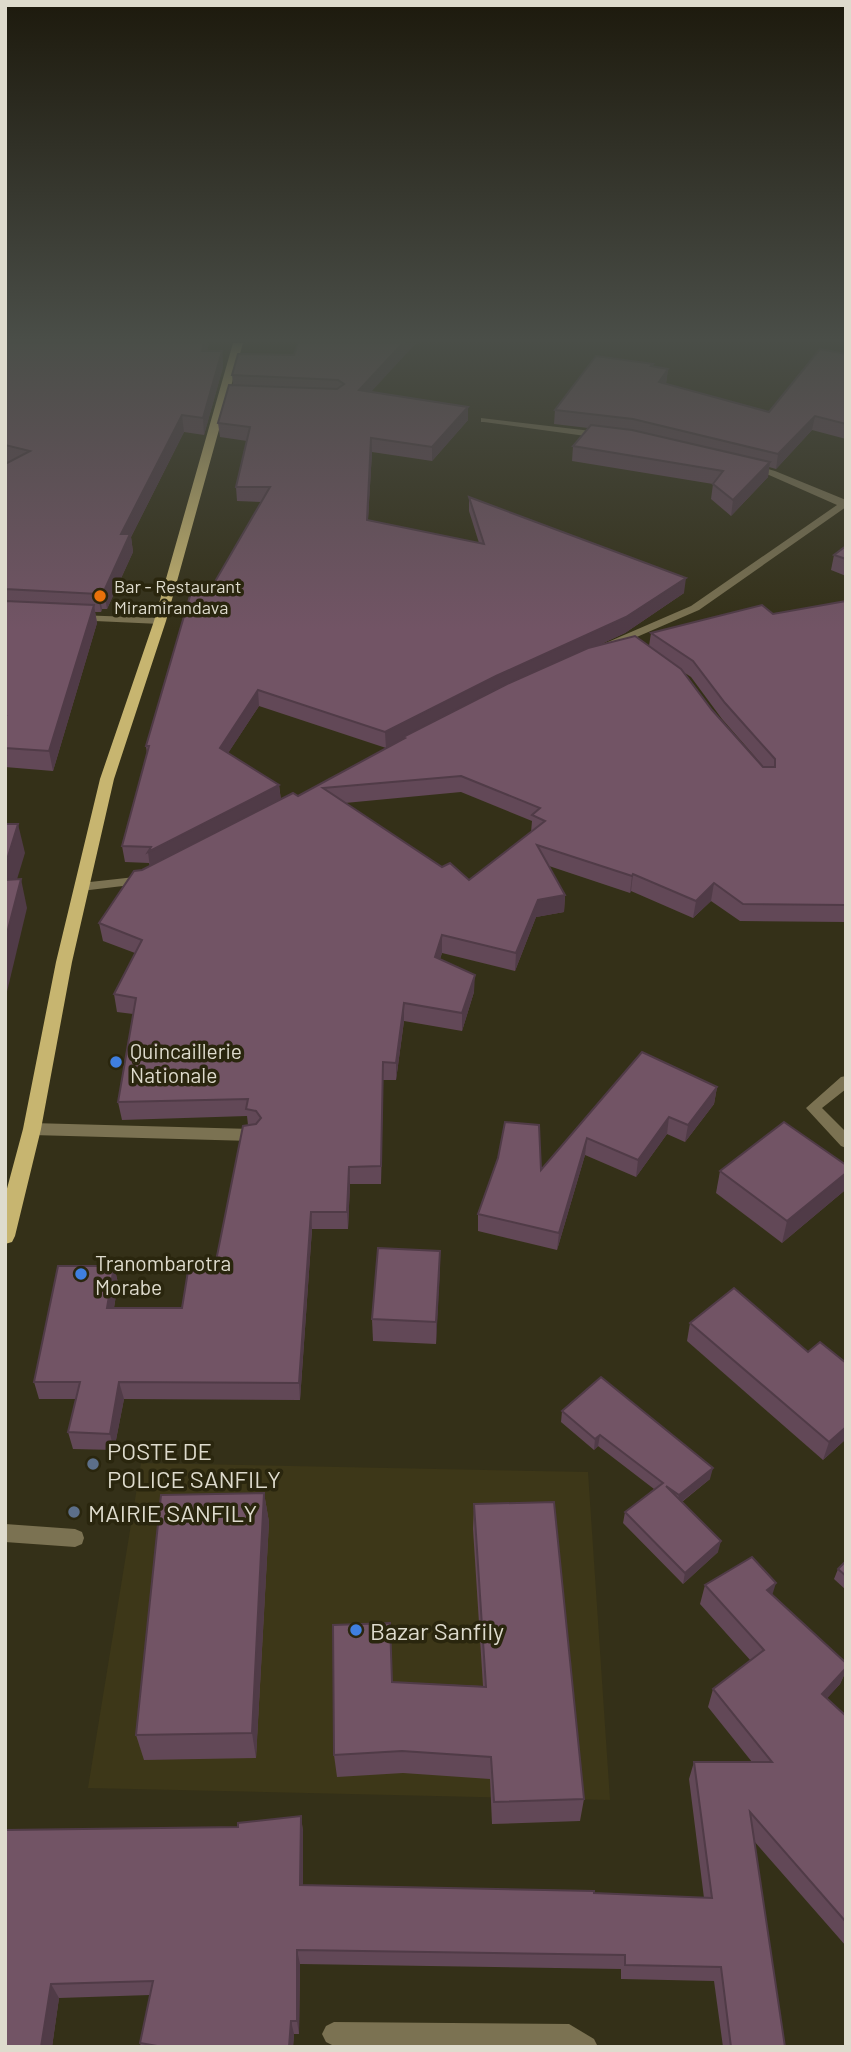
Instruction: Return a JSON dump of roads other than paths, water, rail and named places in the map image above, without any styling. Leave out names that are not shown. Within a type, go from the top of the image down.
[{"type":"main road","points":[[5,1236],[33,1129],[64,962],[107,779],[160,621],[215,439]]},
{"type":"street","points":[[734,463],[772,472],[844,503]]},
{"type":"street","points":[[599,650],[629,641],[695,608],[844,503]]},
{"type":"street","points":[[65,617],[160,621]]},
{"type":"street","points":[[81,887],[140,882],[150,877]]},
{"type":"street","points":[[846,1081],[813,1108],[846,1142]]},
{"type":"street","points":[[33,1129],[252,1135]]},
{"type":"street","points":[[5,1533],[75,1538]]},
{"type":"street","points":[[334,2034],[569,2036],[586,2047]]},
{"type":"place","name":"Bar - Restaurant Miramirandava","points":[[100,596]]},
{"type":"place","name":"Quincaillerie Nationale","points":[[116,1062]]},
{"type":"place","name":"Tranombarotra Morabe","points":[[81,1274]]},
{"type":"place","name":"POSTE DE POLICE SANFILY","points":[[93,1464]]},
{"type":"place","name":"MAIRIE SANFILY","points":[[74,1512]]},
{"type":"place","name":"Bazar Sanfily","points":[[356,1630]]}]
